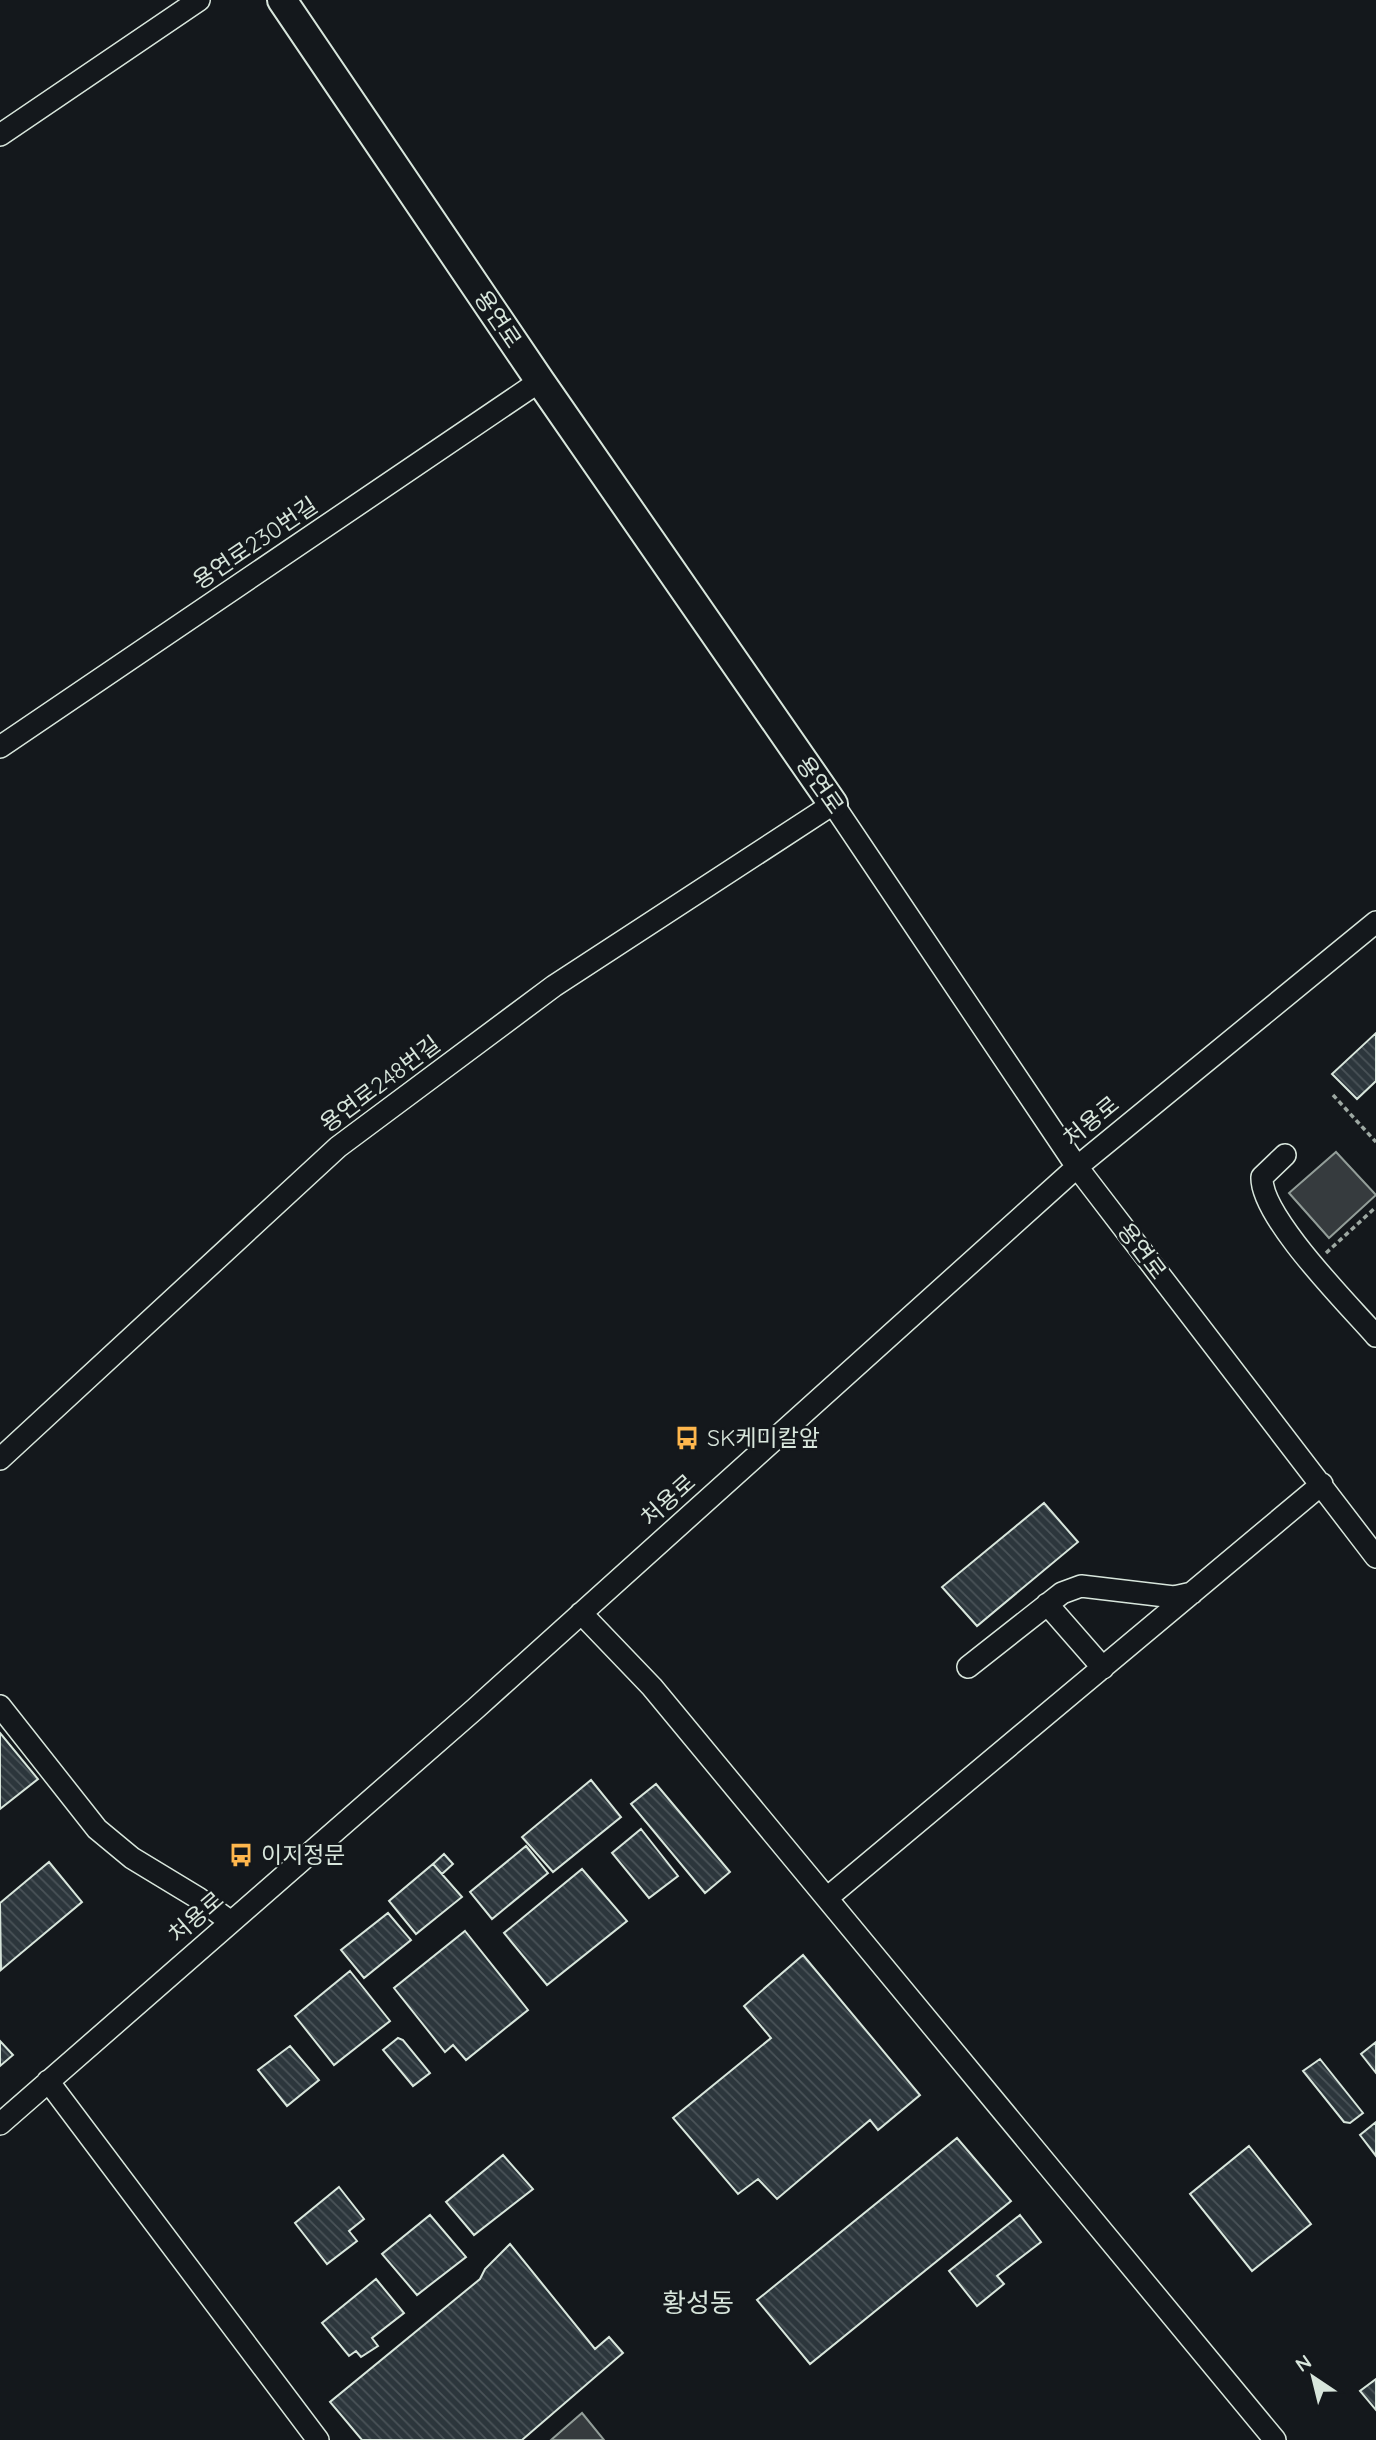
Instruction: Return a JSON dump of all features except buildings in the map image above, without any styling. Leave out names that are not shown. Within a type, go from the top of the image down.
[{"type":"main road","name":"용연로","points":[[282,0],[540,382],[833,804]]},
{"type":"street","points":[[0,135],[199,0]]},
{"type":"street","name":"용연로230번길","points":[[0,747],[540,382]]},
{"type":"street","name":"용연로","points":[[833,804],[1077,1167],[1376,1557]]},
{"type":"street","name":"용연로248번길","points":[[0,1459],[338,1146],[554,986],[833,804]]},
{"type":"street","name":"처용로","points":[[0,2124],[581,1613],[1077,1167],[1376,922]]},
{"type":"street","points":[[1285,1155],[1266,1172],[1261,1185],[1279,1222],[1376,1336]]},
{"type":"street","points":[[827,1898],[1322,1484]]},
{"type":"street","points":[[968,1667],[1062,1593],[1081,1586],[1174,1597],[1192,1592]]},
{"type":"street","points":[[1047,1604],[1102,1668]]},
{"type":"street","points":[[581,1613],[652,1687],[1275,2440]]},
{"type":"street","points":[[0,1706],[97,1829],[132,1857],[231,1922]]},
{"type":"street","points":[[48,2081],[318,2440]]},
{"type":"path","points":[[1333,1096],[1376,1142]]},
{"type":"path","points":[[1314,1264],[1376,1207]]},
{"type":"shaded area","points":[[1336,1152],[1376,1195],[1329,1238],[1289,1193]]},
{"type":"shaded area","points":[[582,2413],[604,2440],[551,2440]]},
{"type":"place","name":"SK케미칼앞","points":[[687,1438]]},
{"type":"place","name":"이지정문","points":[[241,1855]]},
{"type":"district","name":"황성동","points":[[698,2303]]}]
